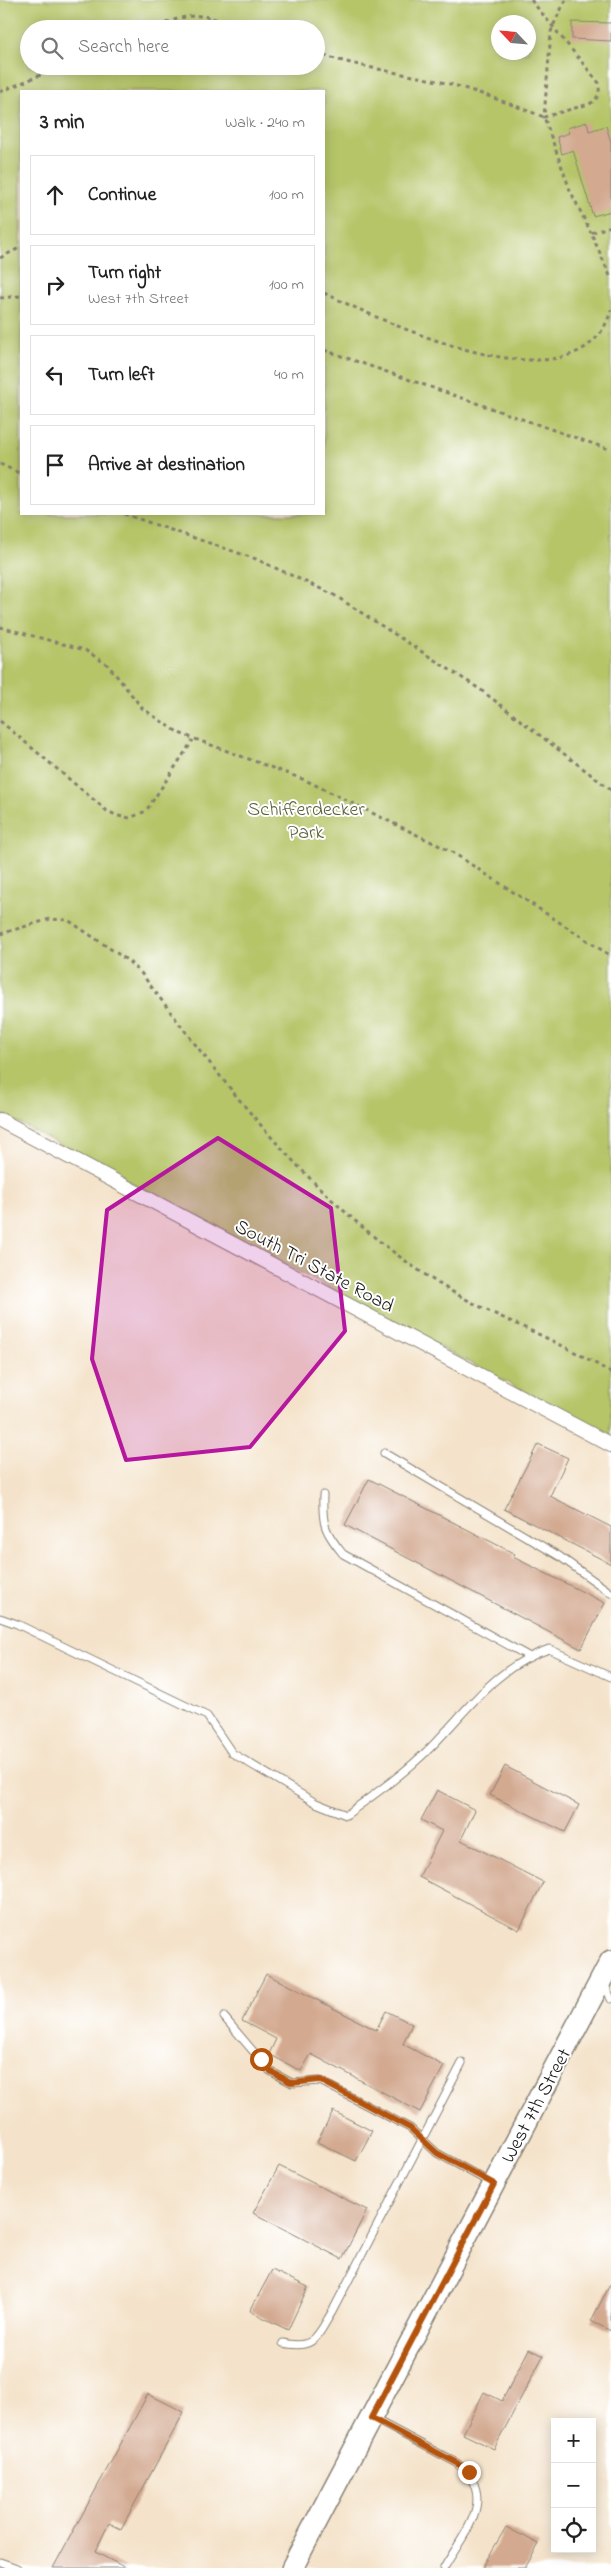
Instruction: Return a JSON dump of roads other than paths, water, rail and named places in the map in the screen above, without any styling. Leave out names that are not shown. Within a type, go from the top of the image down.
[{"type":"main road","name":"West 7th Street","points":[[292,2568],[606,1969]]},
{"type":"street","name":"South Tri State Road","points":[[0,1120],[611,1445]]},
{"type":"lane","points":[[384,1453],[559,1556],[611,1593]]},
{"type":"lane","points":[[323,1495],[322,1520],[327,1535],[342,1554],[528,1656]]},
{"type":"lane","points":[[0,1618],[17,1624],[207,1716],[232,1753],[316,1803],[346,1815],[404,1771],[430,1748],[467,1705],[528,1656],[549,1650],[611,1677]]},
{"type":"lane","points":[[606,1969],[611,1998]]},
{"type":"lane","points":[[224,2017],[270,2071],[292,2083],[320,2080],[410,2128],[437,2153],[494,2184]]},
{"type":"lane","points":[[283,2343],[300,2347],[315,2339],[332,2312],[462,2063]]},
{"type":"lane","points":[[371,2418],[457,2463],[469,2472],[478,2490],[478,2506],[444,2568]]},
{"type":"lane","points":[[0,2562],[17,2568]]},
{"type":"park label","name":"Schifferdecker Park","points":[[306,820]]}]
